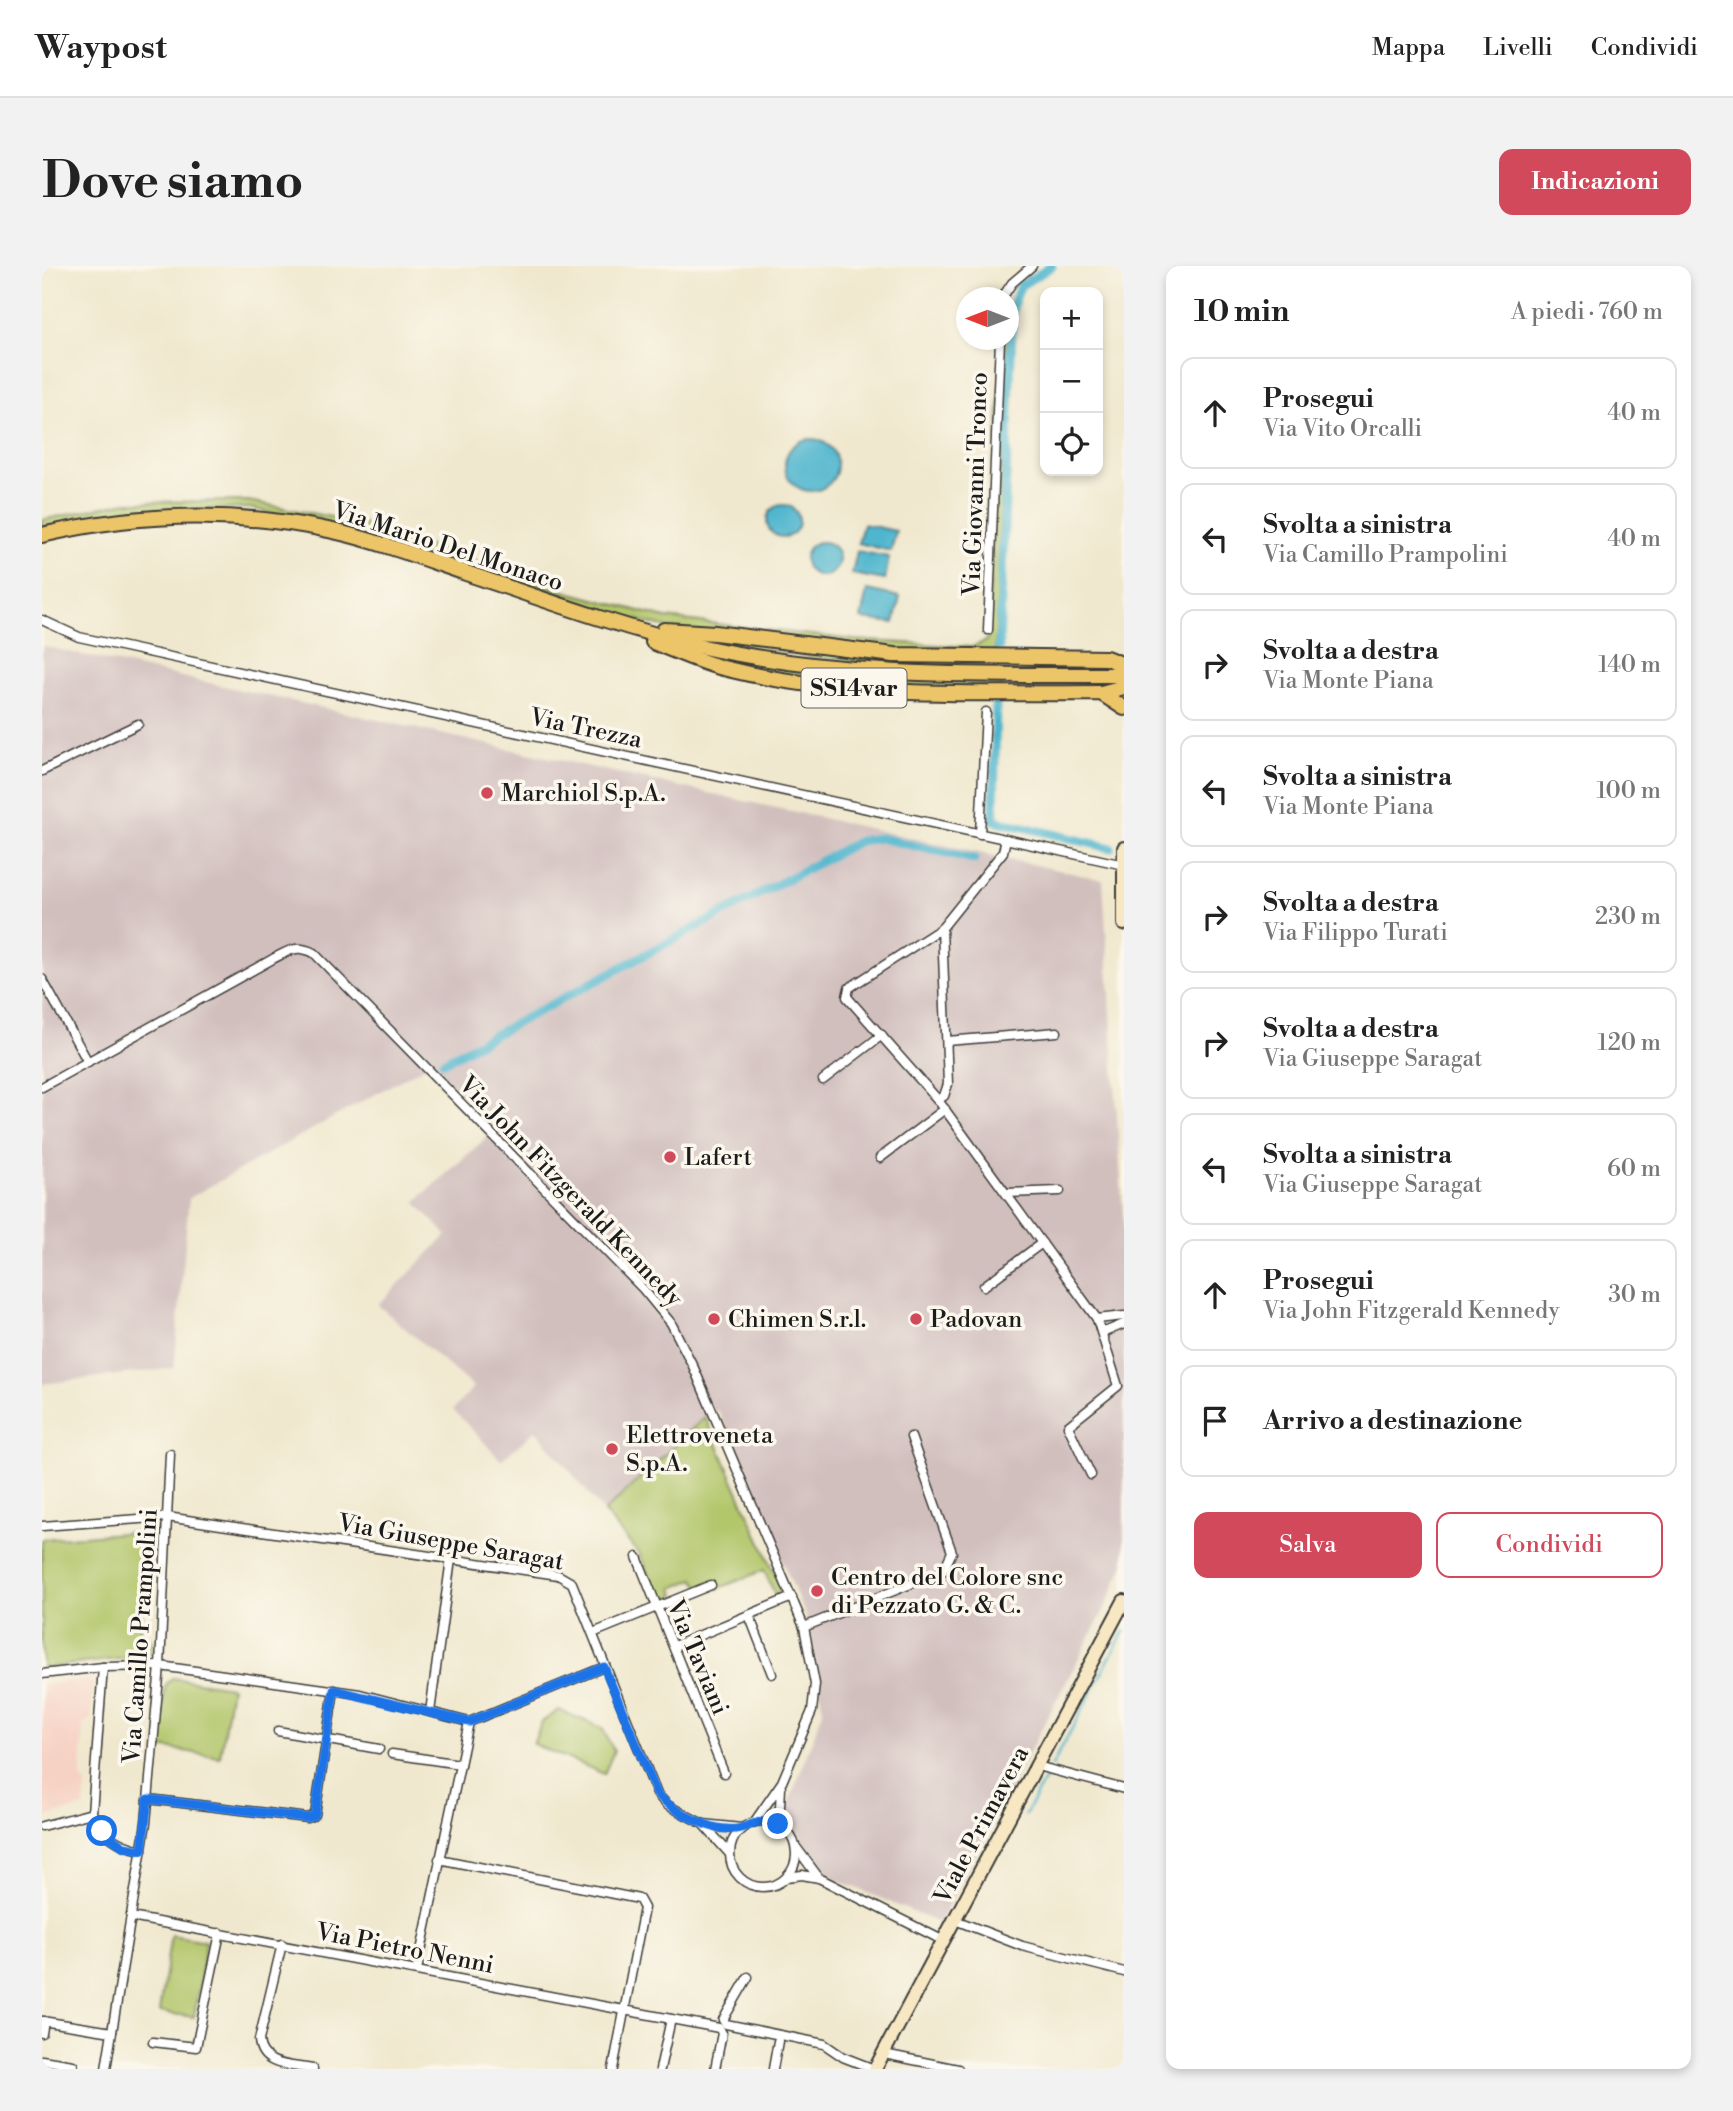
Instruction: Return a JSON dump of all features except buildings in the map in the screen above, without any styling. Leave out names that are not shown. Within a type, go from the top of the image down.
[{"type":"highway","name":"Via Mario Del Monaco","points":[[42,535],[106,522],[168,516],[280,522],[375,542],[590,615]]},
{"type":"highway","name":"SS14var","points":[[590,615],[662,630],[715,633],[894,656],[1106,658],[1124,665]]},
{"type":"highway","name":"SS14var","points":[[590,615],[699,661],[775,678],[918,693],[1101,693],[1124,687]]},
{"type":"highway","points":[[590,615],[664,637],[748,656],[896,673],[1124,675]]},
{"type":"highway","name":"SS14var","points":[[1106,658],[1124,650]]},
{"type":"highway","points":[[1101,693],[1124,708]]},
{"type":"main road","points":[[1124,848],[1124,925]]},
{"type":"main road","name":"Viale Primavera","points":[[875,2069],[1039,1767],[1124,1601]]},
{"type":"street","points":[[1009,287],[1032,266]]},
{"type":"street","name":"Via Giovanni Tronco","points":[[988,630],[1000,350]]},
{"type":"street","name":"Via Trezza","points":[[42,620],[79,637],[1123,865]]},
{"type":"street","points":[[980,834],[986,712]]},
{"type":"street","points":[[42,771],[138,724]]},
{"type":"street","points":[[1006,839],[1003,852],[942,928],[849,988],[847,997],[945,1109],[1097,1319],[1118,1386],[1068,1426],[1091,1475]]},
{"type":"street","points":[[938,1100],[944,1096],[948,1084],[942,928]]},
{"type":"street","name":"Via John Fitzgerald Kennedy","points":[[42,1087],[295,947],[314,953],[643,1289],[671,1323],[792,1597],[804,1627],[815,1684],[812,1711],[782,1782],[755,1821],[741,1828]]},
{"type":"street","points":[[42,979],[88,1062]]},
{"type":"street","points":[[947,1041],[1057,1032]]},
{"type":"street","points":[[823,1080],[882,1035]]},
{"type":"street","points":[[880,1158],[945,1109]]},
{"type":"street","points":[[1007,1193],[1060,1191]]},
{"type":"street","points":[[984,1286],[1042,1243]]},
{"type":"street","points":[[1097,1319],[1124,1316]]},
{"type":"street","points":[[1102,1333],[1124,1324]]},
{"type":"street","points":[[804,1627],[943,1571],[949,1564],[952,1552],[911,1437]]},
{"type":"street","name":"Via Camillo Prampolini","points":[[106,2069],[148,1799],[160,1666],[170,1454]]},
{"type":"street","name":"Via Giuseppe Saragat","points":[[42,1526],[167,1517],[558,1575],[572,1583],[657,1794],[667,1805],[703,1824],[729,1853]]},
{"type":"street","name":"Via Taviani","points":[[637,1557],[724,1773]]},
{"type":"street","points":[[430,1712],[451,1559]]},
{"type":"street","points":[[593,1633],[711,1585]]},
{"type":"street","points":[[674,1646],[792,1597]]},
{"type":"street","points":[[749,1615],[772,1674]]},
{"type":"street","points":[[42,1674],[103,1667],[160,1666],[334,1690],[469,1722],[604,1667]]},
{"type":"street","points":[[103,1667],[92,1813],[102,1831],[113,1840],[124,1847],[142,1850]]},
{"type":"street","points":[[148,1799],[308,1818],[315,1815],[334,1690]]},
{"type":"street","points":[[416,1970],[469,1722]]},
{"type":"street","points":[[278,1731],[379,1749]]},
{"type":"street","points":[[391,1754],[460,1764]]},
{"type":"street","points":[[1039,1767],[1124,1789]]},
{"type":"street","name":"Via John Fitzgerald Kennedy","points":[[779,1825],[782,1782]]},
{"type":"street","points":[[42,1826],[92,1813]]},
{"type":"street","points":[[755,1821],[779,1825],[819,1878]]},
{"type":"street","name":"Via Giuseppe Saragat","points":[[703,1824],[741,1828]]},
{"type":"street","points":[[741,1828],[733,1838],[729,1853],[737,1875],[752,1885],[769,1886],[787,1877],[803,1875],[819,1878],[944,1941]]},
{"type":"street","points":[[787,1877],[795,1862],[794,1844]]},
{"type":"street","points":[[439,1859],[639,1899],[644,1908],[613,2069]]},
{"type":"street","name":"Via Pietro Nenni","points":[[131,1917],[719,2028],[722,2033],[715,2069]]},
{"type":"street","points":[[955,1920],[1022,1946],[1124,1972]]},
{"type":"street","points":[[153,2042],[196,2047],[220,1933]]},
{"type":"street","points":[[282,1944],[259,2040],[260,2052],[268,2060],[313,2069]]},
{"type":"street","name":"Viale Primavera","points":[[747,1977],[723,2020],[726,2024],[824,2044],[843,2057],[875,2069]]},
{"type":"street","points":[[660,2069],[671,2019]]},
{"type":"street","points":[[42,2033],[43,2021],[112,2032]]},
{"type":"street","points":[[773,2069],[778,2041]]},
{"type":"street","points":[[884,2053],[958,2069]]},
{"type":"street","points":[[42,2060],[73,2065]]},
{"type":"shaded area","points":[[42,646],[1103,880],[1124,1234],[1124,1564],[1105,1608],[939,1923],[816,1871],[787,1808],[823,1711],[810,1626],[718,1410],[705,1417],[604,1512],[536,1430],[501,1460],[453,1410],[473,1387],[378,1305],[447,1235],[415,1202],[496,1129],[431,1063],[189,1198],[174,1368],[42,1384]]},
{"type":"shaded area","points":[[87,1679],[93,1683],[91,1718],[83,1725],[81,1778],[86,1784],[84,1807],[42,1818],[42,1685]]},
{"type":"green space","points":[[1002,350],[1007,350],[995,654],[918,653],[668,628],[578,605],[353,530],[249,508],[124,513],[42,527],[42,520],[126,502],[248,501],[362,523],[560,590],[666,618],[854,640],[972,647],[986,641]]},
{"type":"green space","points":[[690,637],[720,638],[849,656],[1002,662],[1002,666],[923,666],[845,661]]},
{"type":"green space","points":[[683,650],[896,682],[1002,684],[1002,689],[924,689],[765,673]]},
{"type":"green space","points":[[705,1417],[780,1585],[781,1590],[776,1597],[764,1570],[717,1589],[713,1581],[700,1587],[694,1579],[673,1588],[675,1595],[660,1602],[640,1555],[604,1512]]},
{"type":"green space","points":[[151,1523],[157,1529],[157,1535],[144,1544],[140,1633],[152,1641],[151,1651],[144,1656],[42,1668],[42,1539],[138,1532],[143,1524]]},
{"type":"green space","points":[[172,1678],[231,1687],[220,1757],[160,1747],[165,1686]]},
{"type":"green space","points":[[559,1710],[602,1728],[614,1751],[604,1774],[533,1744],[542,1722]]},
{"type":"green space","points":[[171,1935],[206,1941],[194,2017],[159,2012]]},
{"type":"water","points":[[811,439],[821,441],[829,447],[835,455],[835,475],[829,483],[821,489],[811,491],[801,489],[793,483],[787,475],[785,465],[787,455],[793,447],[801,441]]},
{"type":"water","points":[[783,505],[794,510],[799,521],[794,532],[783,537],[772,532],[767,521],[772,510]]},
{"type":"water","points":[[863,524],[896,531],[891,551],[858,543]]},
{"type":"water","points":[[822,542],[834,547],[839,559],[834,571],[822,576],[810,571],[805,559],[810,547]]},
{"type":"water","points":[[857,551],[889,557],[885,580],[852,574]]},
{"type":"water","points":[[867,590],[900,597],[894,623],[861,619]]},
{"type":"waterway","points":[[999,647],[1013,306],[1020,286],[1052,266]]},
{"type":"waterway","points":[[996,702],[994,820],[1111,848]]},
{"type":"waterway","points":[[443,1062],[859,841],[880,838],[974,859]]},
{"type":"waterway","points":[[1052,1766],[1124,1631]]},
{"type":"waterway","points":[[1025,1815],[1049,1772]]},
{"type":"place","name":"Marchiol S.p.A.","points":[[487,793]]},
{"type":"place","name":"Lafert","points":[[670,1157]]},
{"type":"place","name":"Chimen S.r.l.","points":[[714,1319]]},
{"type":"place","name":"Padovan","points":[[916,1319]]},
{"type":"place","name":"Elettroveneta S.p.A.","points":[[612,1449]]},
{"type":"place","name":"Centro del Colore snc di Pezzato G. & C.","points":[[817,1591]]},
{"type":"route","points":[[102,1831],[124,1847],[142,1850],[148,1799],[308,1818],[315,1815],[334,1690],[360,1694],[469,1722],[604,1667],[657,1794],[667,1805],[703,1824],[741,1828],[760,1820],[778,1824]]}]
